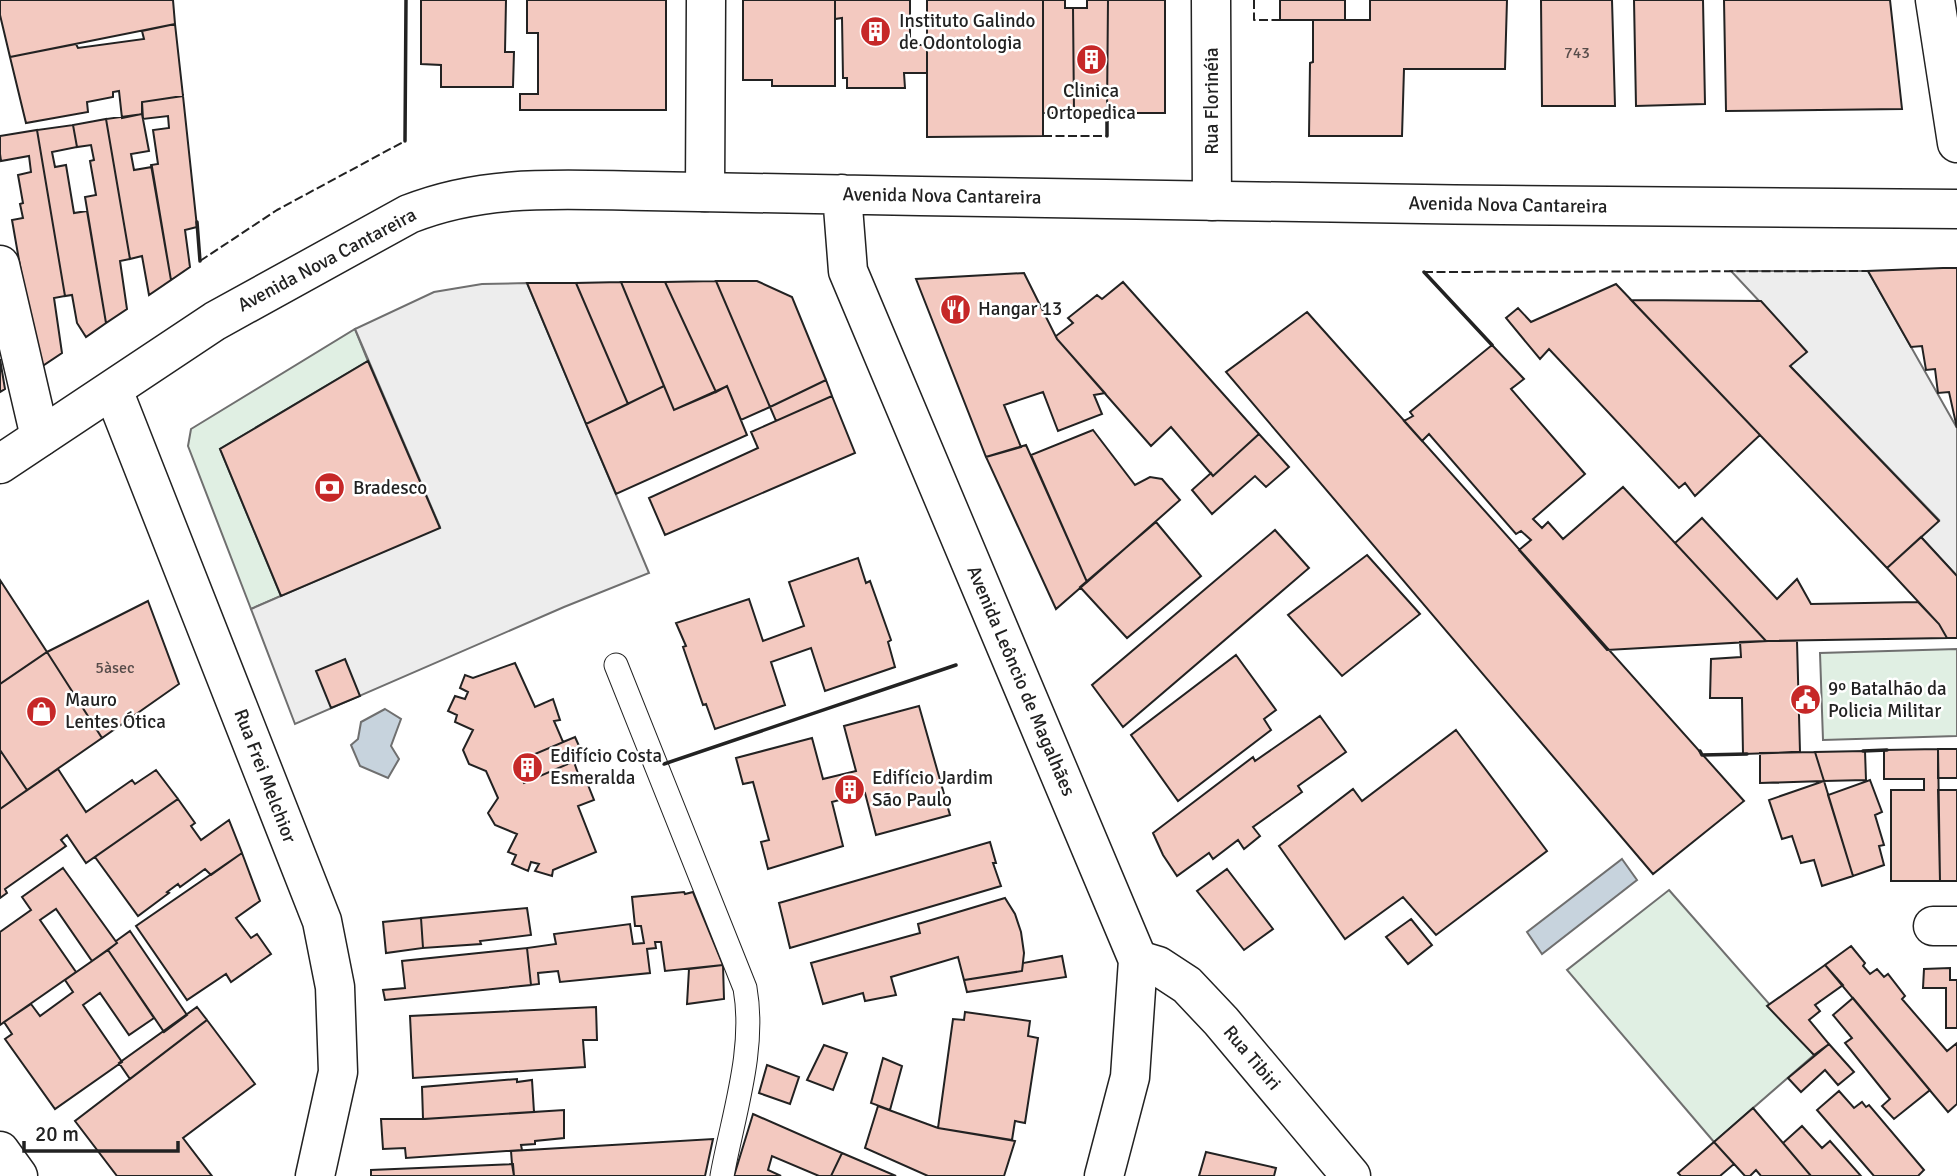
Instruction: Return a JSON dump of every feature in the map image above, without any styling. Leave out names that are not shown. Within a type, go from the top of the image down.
[{"type":"main road","points":[[705,192],[706,0]]},
{"type":"main road","name":"Rua Florinéia","points":[[1211,0],[1212,201]]},
{"type":"main road","points":[[1935,0],[1957,143]]},
{"type":"main road","name":"Avenida Nova Cantareira","points":[[0,464],[215,321],[409,214],[472,194],[539,190],[1957,209]]},
{"type":"main road","name":"Avenida Leôncio de Magalhães","points":[[842,194],[848,271],[1138,960],[1130,1077],[1104,1176]]},
{"type":"main road","points":[[0,265],[40,438]]},
{"type":"main road","name":"Rua Frei Melchior","points":[[113,390],[322,921],[335,987],[338,1072],[315,1176]]},
{"type":"main road","name":"Rua Tibiri","points":[[1138,960],[1158,966],[1187,985],[1221,1021],[1351,1176]]},
{"type":"main road","points":[[0,1151],[18,1176]]},
{"type":"lane","points":[[616,665],[745,988],[749,1028],[742,1079],[722,1176]]},
{"type":"green space","points":[[355,329],[368,361],[220,449],[281,596],[251,609],[188,446],[191,429]]},
{"type":"green space","points":[[1957,649],[1957,736],[1823,740],[1820,653]]},
{"type":"green space","points":[[1669,890],[1814,1055],[1714,1142],[1567,970]]},
{"type":"shaded area","points":[[1731,271],[1868,271],[1957,428],[1957,576],[1921,537],[1939,520],[1790,366],[1806,351]]},
{"type":"shaded area","points":[[527,283],[649,573],[295,724],[251,609],[440,527],[355,329],[434,292],[482,284]]},
{"type":"shaded area","points":[[385,709],[401,719],[391,746],[399,759],[388,778],[360,766],[351,745],[358,739],[361,722]]},
{"type":"shaded area","points":[[1622,859],[1637,880],[1542,954],[1527,932]]},
{"type":"building","points":[[0,0],[173,0],[175,24],[10,57],[0,15]]},
{"type":"building","points":[[421,0],[506,0],[505,52],[514,52],[513,87],[441,87],[441,65],[421,64]]},
{"type":"building","points":[[527,0],[666,0],[666,110],[520,110],[520,94],[538,94],[538,33],[527,33]]},
{"type":"building","points":[[743,0],[835,0],[835,86],[772,86],[772,80],[743,80]]},
{"type":"building","name":"Instituto Galindo de Odontologia","points":[[835,0],[910,0],[910,45],[927,45],[927,73],[904,73],[905,88],[847,88],[847,78],[843,78],[842,18],[835,19]]},
{"type":"building","points":[[927,0],[1043,0],[1043,136],[927,137]]},
{"type":"building","points":[[1043,0],[1065,0],[1065,8],[1073,8],[1074,113],[1043,113]]},
{"type":"building","name":"Clinica Ortopedica","points":[[1087,0],[1108,0],[1107,113],[1074,113],[1073,8],[1087,8]]},
{"type":"building","points":[[1108,0],[1165,0],[1165,113],[1107,113]]},
{"type":"building","points":[[1280,0],[1345,0],[1345,20],[1280,20]]},
{"type":"building","points":[[1370,0],[1507,0],[1505,69],[1404,69],[1402,136],[1309,136],[1313,20],[1370,20]]},
{"type":"building","points":[[1541,0],[1612,0],[1615,106],[1542,106]]},
{"type":"building","points":[[1634,0],[1703,0],[1705,104],[1636,106]]},
{"type":"building","points":[[1724,0],[1890,0],[1902,109],[1726,111]]},
{"type":"building","points":[[175,24],[183,96],[142,102],[142,114],[122,118],[119,91],[113,92],[113,97],[87,102],[88,112],[26,123],[10,57],[76,44],[78,48],[144,39],[142,31]]},
{"type":"building","points":[[183,96],[197,227],[185,230],[190,267],[171,280],[151,165],[158,164],[153,130],[169,128],[168,116],[143,119],[142,102]]},
{"type":"building","points":[[142,114],[149,151],[131,154],[134,170],[152,167],[171,280],[149,295],[142,256],[130,259],[106,119]]},
{"type":"building","points":[[106,119],[130,259],[120,261],[127,309],[106,323],[85,197],[96,195],[90,161],[94,160],[91,145],[77,147],[73,125]]},
{"type":"building","points":[[73,125],[77,147],[52,152],[55,167],[66,165],[74,213],[87,211],[106,323],[86,337],[77,323],[72,295],[65,296],[37,130]]},
{"type":"building","points":[[37,130],[65,296],[54,298],[62,353],[38,369],[12,220],[23,218],[18,175],[31,172],[29,156],[1,161],[0,154],[0,136]]},
{"type":"building","points":[[1957,268],[1957,428],[1949,392],[1938,393],[1935,369],[1926,370],[1922,346],[1911,347],[1868,271]]},
{"type":"building","points":[[1024,273],[1057,339],[1105,393],[1094,395],[1102,414],[1058,431],[1043,392],[1004,405],[1021,447],[986,457],[916,279]]},
{"type":"building","points":[[716,281],[770,407],[741,420],[727,386],[716,392],[665,282]]},
{"type":"building","points":[[716,281],[757,281],[792,297],[826,380],[770,407]]},
{"type":"building","points":[[621,282],[664,386],[628,404],[576,283]]},
{"type":"building","points":[[621,282],[665,282],[716,392],[674,410]]},
{"type":"building","points":[[1123,282],[1259,434],[1213,476],[1171,427],[1151,446],[1057,339],[1056,336],[1073,323],[1068,318],[1097,295],[1102,299]]},
{"type":"building","points":[[527,283],[576,283],[628,404],[586,424]]},
{"type":"building","points":[[1616,284],[1760,435],[1695,496],[1685,483],[1679,488],[1549,349],[1540,359],[1506,318],[1518,308],[1531,322]]},
{"type":"building","points":[[1631,300],[1761,301],[1807,352],[1790,366],[1939,521],[1887,568]]},
{"type":"building","points":[[1307,312],[1744,801],[1653,874],[1226,372]]},
{"type":"building","points":[[1492,345],[1524,379],[1511,389],[1585,474],[1533,519],[1542,528],[1548,522],[1563,539],[1623,487],[1766,641],[1607,650],[1519,550],[1531,540],[1521,531],[1516,534],[1429,434],[1422,441],[1404,421],[1413,416],[1410,412]]},
{"type":"building","points":[[0,359],[5,389],[0,392]]},
{"type":"building","name":"Bradesco","points":[[368,361],[440,528],[281,596],[220,449]]},
{"type":"building","points":[[826,380],[832,396],[776,421],[770,407]]},
{"type":"building","points":[[664,386],[674,410],[727,386],[747,435],[616,494],[586,424]]},
{"type":"building","points":[[832,396],[855,453],[665,535],[649,498],[758,448],[751,432]]},
{"type":"building","points":[[1093,430],[1135,485],[1150,477],[1162,479],[1180,500],[1087,582],[1031,455]]},
{"type":"building","points":[[1259,434],[1289,467],[1266,487],[1255,476],[1212,514],[1192,490],[1211,473],[1213,476]]},
{"type":"building","points":[[1026,445],[1087,582],[1056,609],[986,457]]},
{"type":"building","points":[[1702,518],[1777,599],[1797,579],[1811,604],[1918,602],[1939,624],[1947,638],[1766,641],[1675,543]]},
{"type":"building","points":[[1156,522],[1201,576],[1127,638],[1080,587]]},
{"type":"building","points":[[1275,530],[1309,568],[1123,727],[1092,685]]},
{"type":"building","points":[[1921,537],[1957,576],[1957,638],[1947,638],[1939,624],[1887,568]]},
{"type":"building","points":[[1367,555],[1420,614],[1342,676],[1288,615]]},
{"type":"building","points":[[858,558],[866,583],[870,581],[891,640],[888,642],[895,667],[825,691],[811,648],[771,662],[785,705],[715,729],[706,704],[703,705],[683,647],[686,646],[676,623],[749,599],[763,641],[804,626],[789,582]]},
{"type":"building","points":[[0,580],[47,652],[0,684]]},
{"type":"building","points":[[148,601],[179,684],[102,738],[47,652]]},
{"type":"building","points":[[1797,641],[1800,752],[1743,754],[1742,698],[1710,698],[1711,659],[1741,657],[1740,642]]},
{"type":"building","name":"Mauro Lentes Ótica","points":[[47,652],[102,738],[27,790],[0,750],[0,684]]},
{"type":"building","points":[[1236,655],[1276,710],[1264,719],[1271,730],[1178,801],[1131,735]]},
{"type":"building","points":[[345,659],[360,696],[331,708],[316,671]]},
{"type":"building","name":"Edifício Costa Esmeralda","points":[[515,663],[535,707],[553,699],[560,720],[554,721],[563,742],[575,737],[584,757],[574,762],[581,782],[586,780],[594,800],[578,806],[596,852],[553,870],[552,876],[535,871],[539,864],[531,862],[528,871],[512,864],[516,855],[508,852],[517,834],[495,825],[488,813],[498,798],[486,771],[469,764],[463,750],[473,730],[455,722],[457,715],[448,711],[455,696],[465,699],[468,692],[460,688],[465,675],[473,678]]},
{"type":"building","name":"Edifício Jardim São Paulo","points":[[919,706],[950,815],[876,835],[865,793],[832,802],[843,846],[768,869],[761,842],[769,840],[753,782],[743,784],[736,758],[812,738],[823,779],[856,771],[844,726]]},
{"type":"building","points":[[1320,716],[1346,752],[1298,786],[1302,792],[1253,827],[1260,836],[1244,849],[1238,840],[1213,859],[1209,853],[1177,876],[1153,833],[1253,757],[1255,761]]},
{"type":"building","points":[[1456,730],[1547,851],[1436,935],[1403,897],[1345,939],[1279,846],[1353,789],[1362,801]]},
{"type":"building","points":[[575,737],[584,757],[524,783],[516,762]]},
{"type":"building","points":[[1938,749],[1957,749],[1957,778],[1938,778]]},
{"type":"building","points":[[1938,749],[1940,881],[1891,881],[1891,790],[1924,790],[1924,779],[1884,779],[1884,750]]},
{"type":"building","points":[[0,750],[27,790],[0,809]]},
{"type":"building","points":[[1865,751],[1866,780],[1824,781],[1815,752]]},
{"type":"building","points":[[1815,752],[1824,781],[1760,783],[1760,753]]},
{"type":"building","points":[[58,769],[86,812],[132,780],[135,784],[156,770],[178,799],[86,863],[67,835],[61,840],[66,846],[5,889],[7,893],[0,898],[0,809]]},
{"type":"building","points":[[1870,780],[1882,812],[1875,815],[1884,845],[1879,846],[1884,865],[1853,876],[1828,795]]},
{"type":"building","points":[[1824,781],[1853,876],[1822,886],[1814,860],[1801,863],[1792,836],[1782,839],[1769,800]]},
{"type":"building","points":[[1938,790],[1957,790],[1957,881],[1940,881]]},
{"type":"building","points":[[178,799],[195,823],[191,826],[201,840],[229,820],[242,853],[211,875],[205,869],[180,887],[178,884],[138,916],[95,857]]},
{"type":"building","points":[[990,842],[996,863],[993,863],[1001,886],[790,948],[779,903]]},
{"type":"building","points":[[242,853],[260,901],[236,918],[251,938],[257,934],[271,954],[231,982],[226,974],[187,1000],[136,926]]},
{"type":"building","points":[[63,868],[117,943],[92,961],[56,909],[40,920],[76,972],[0,1025],[0,932],[31,910],[22,897]]},
{"type":"building","points":[[1227,869],[1273,929],[1244,950],[1197,891]]},
{"type":"building","points":[[693,892],[723,965],[665,971],[661,942],[655,942],[656,948],[647,949],[650,973],[560,982],[558,971],[538,973],[539,984],[531,985],[527,948],[556,944],[554,934],[630,924],[633,944],[644,943],[641,926],[635,926],[632,897]]},
{"type":"building","points":[[1005,898],[1015,914],[1021,932],[1024,953],[1022,971],[964,980],[958,957],[891,977],[896,995],[865,1001],[863,993],[823,1004],[811,963],[920,933],[918,924]]},
{"type":"building","points":[[527,908],[531,935],[480,941],[481,944],[423,948],[421,918]]},
{"type":"building","points":[[421,918],[423,948],[386,953],[383,922]]},
{"type":"building","points":[[1411,919],[1432,945],[1408,964],[1386,937]]},
{"type":"building","points":[[130,931],[187,1015],[164,1032],[108,950]]},
{"type":"building","points":[[1851,946],[1870,974],[1877,969],[1884,977],[1888,974],[1905,996],[1902,999],[1947,1051],[1957,1043],[1957,1104],[1948,1112],[1825,965]]},
{"type":"building","points":[[527,948],[531,985],[385,1000],[383,990],[405,988],[402,961]]},
{"type":"building","points":[[108,950],[154,1018],[129,1035],[100,993],[83,1005],[122,1062],[55,1109],[5,1039],[12,1034],[4,1022],[31,1004],[40,1016],[73,992],[65,980]]},
{"type":"building","points":[[1062,956],[1066,977],[967,992],[964,980],[1022,971],[1023,963]]},
{"type":"building","points":[[723,965],[724,999],[687,1004],[689,969]]},
{"type":"building","points":[[1825,965],[1843,985],[1815,1005],[1820,1011],[1809,1020],[1829,1044],[1814,1055],[1767,1006]]},
{"type":"building","points":[[1950,968],[1950,980],[1957,980],[1957,1028],[1946,1028],[1946,988],[1923,988],[1924,969]]},
{"type":"building","points":[[1853,998],[1930,1090],[1894,1119],[1882,1106],[1890,1099],[1845,1043],[1852,1038],[1833,1015]]},
{"type":"building","points":[[197,1007],[207,1020],[130,1079],[119,1063]]},
{"type":"building","points":[[596,1007],[597,1040],[583,1040],[585,1067],[413,1078],[410,1016]]},
{"type":"building","points":[[965,1012],[1030,1021],[1028,1036],[1038,1038],[1025,1123],[1015,1121],[1012,1140],[938,1128],[953,1019],[964,1020]]},
{"type":"building","points":[[207,1020],[255,1084],[183,1138],[212,1176],[117,1176],[75,1121]]},
{"type":"building","points":[[1829,1044],[1854,1072],[1838,1085],[1825,1070],[1801,1092],[1788,1078]]},
{"type":"building","points":[[824,1045],[847,1053],[833,1090],[807,1080]]},
{"type":"building","points":[[883,1058],[902,1066],[890,1110],[871,1103]]},
{"type":"building","points":[[767,1065],[799,1077],[790,1104],[759,1093]]},
{"type":"building","points":[[517,1079],[517,1082],[532,1080],[534,1112],[423,1119],[422,1087]]},
{"type":"building","points":[[1839,1091],[1854,1108],[1862,1102],[1866,1107],[1869,1105],[1924,1170],[1918,1176],[1874,1176],[1817,1110]]},
{"type":"building","points":[[878,1106],[938,1128],[1015,1141],[1004,1176],[928,1176],[865,1148]]},
{"type":"building","points":[[1753,1108],[1811,1176],[1761,1176],[1756,1170],[1750,1176],[1745,1176],[1714,1142]]},
{"type":"building","points":[[564,1110],[564,1138],[521,1145],[522,1150],[406,1158],[405,1148],[383,1149],[381,1119],[425,1119]]},
{"type":"building","points":[[753,1114],[842,1153],[831,1176],[819,1176],[772,1156],[768,1170],[781,1176],[734,1176]]},
{"type":"building","points":[[1802,1126],[1822,1148],[1830,1141],[1861,1176],[1811,1176],[1783,1143]]},
{"type":"building","points":[[713,1139],[705,1176],[514,1176],[512,1164],[511,1151]]},
{"type":"building","points":[[1714,1142],[1734,1164],[1720,1176],[1681,1176],[1678,1173]]},
{"type":"building","points":[[1206,1152],[1276,1168],[1274,1176],[1199,1176]]},
{"type":"building","points":[[842,1153],[896,1176],[831,1176]]},
{"type":"building","points":[[513,1164],[514,1176],[371,1176],[371,1170]]},
{"type":"fence","points":[[1254,0],[1254,20],[1280,20]]},
{"type":"fence","points":[[1043,136],[1107,136]]},
{"type":"fence","points":[[200,261],[277,210],[405,141]]},
{"type":"fence","points":[[1424,272],[1868,271]]},
{"type":"wall","points":[[405,141],[406,0]]},
{"type":"wall","points":[[1107,113],[1107,136]]},
{"type":"wall","points":[[197,222],[200,261]]},
{"type":"wall","points":[[1424,272],[1492,345]]},
{"type":"wall","points":[[664,764],[956,665]]},
{"type":"wall","points":[[1863,751],[1887,750]]},
{"type":"wall","points":[[1700,751],[1702,755],[1747,754]]},
{"type":"place","name":"Instituto Galindo de Odontologia","points":[[876,32]]},
{"type":"place","name":"Clinica Ortopedica","points":[[1091,60]]},
{"type":"place","name":"Hangar 13","points":[[955,309]]},
{"type":"place","name":"Bradesco","points":[[330,488]]},
{"type":"place","name":"9º Batalhão da Policia Militar","points":[[1805,700]]},
{"type":"place","name":"Mauro Lentes Ótica","points":[[42,711]]},
{"type":"place","name":"Edifício Costa Esmeralda","points":[[527,767]]},
{"type":"place","name":"Edifício Jardim São Paulo","points":[[849,789]]}]
